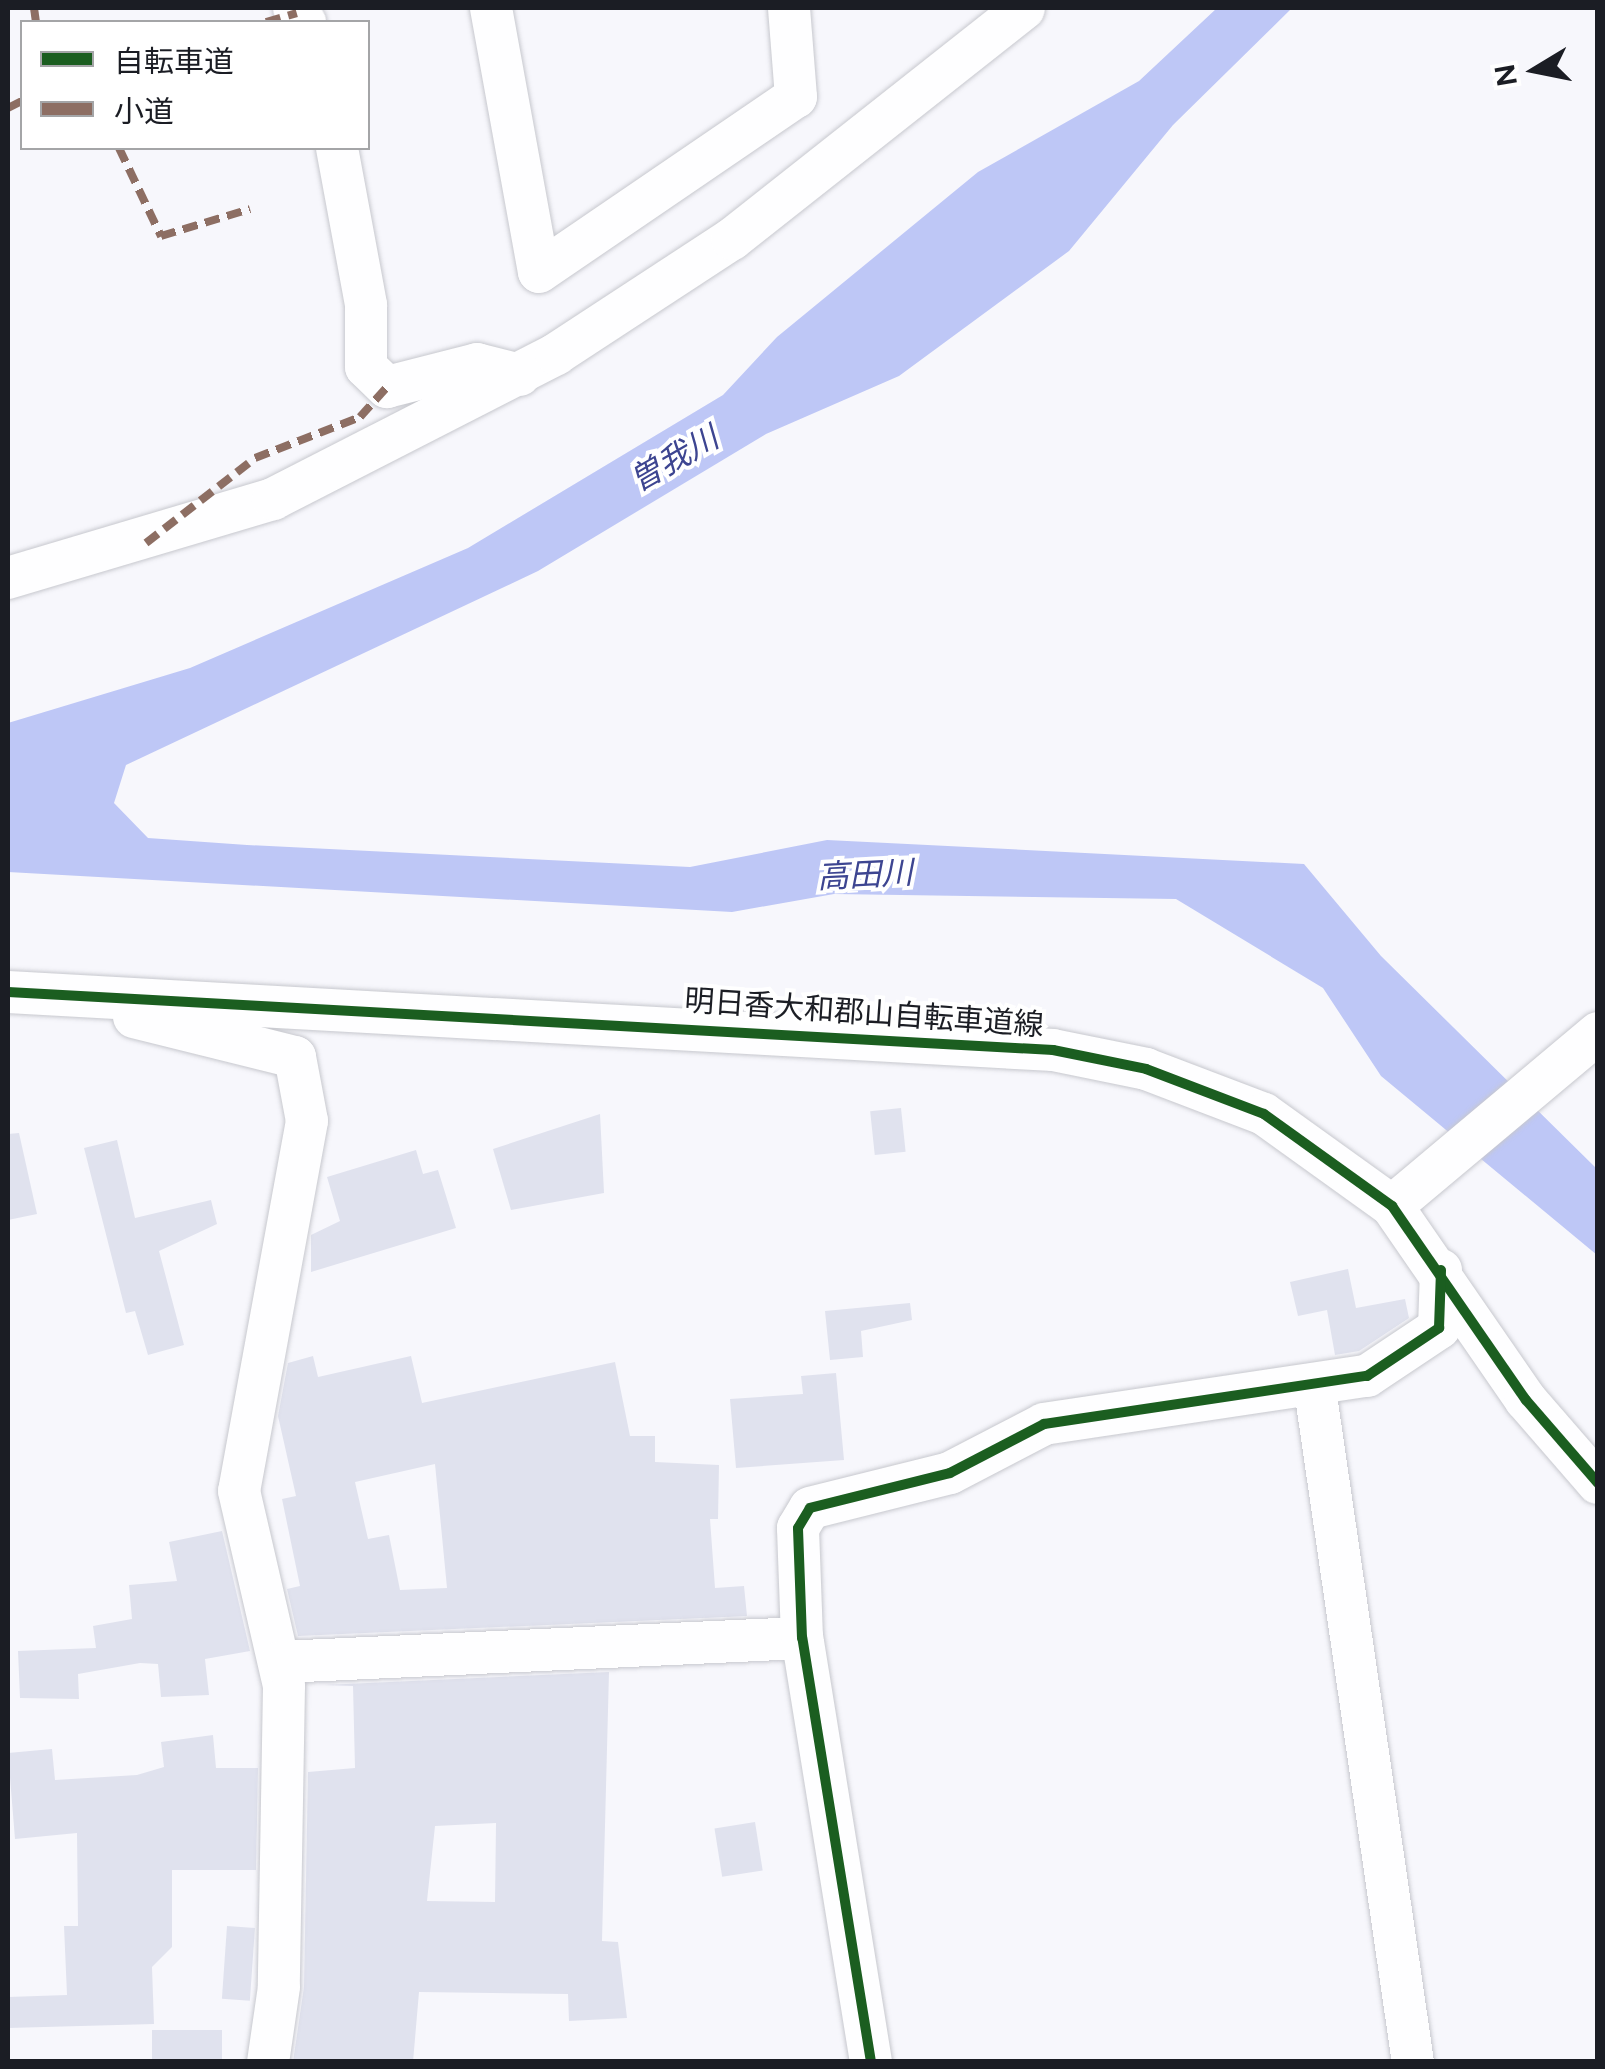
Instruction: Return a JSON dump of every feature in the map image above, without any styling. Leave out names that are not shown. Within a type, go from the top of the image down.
[{"type":"street","points":[[491,8],[540,272],[796,97],[789,8]]},
{"type":"street","points":[[8,578],[272,499],[520,374],[732,239],[1024,8]]},
{"type":"street","points":[[337,150],[366,305],[366,367],[387,388],[478,364],[520,374]]},
{"type":"street","points":[[27,992],[295,1056],[307,1121],[239,1491],[281,1662],[279,1987],[268,2062]]},
{"type":"street","name":"明日香大和郡山自転車道線","points":[[27,992],[1053,1050],[1146,1068],[1264,1114],[1398,1200],[1526,1400],[1598,1483]]},
{"type":"street","points":[[1398,1200],[1587,1042]]},
{"type":"street","points":[[871,2062],[802,1638],[798,1528],[810,1508],[950,1473],[1044,1424],[1315,1388],[1393,1364],[1439,1328],[1441,1270]]},
{"type":"street","points":[[1315,1388],[1413,2062]]},
{"type":"street","points":[[281,1662],[802,1638]]},
{"type":"water","points":[[1217,8],[1292,8],[1173,125],[1069,251],[899,376],[766,434],[538,571],[126,765],[114,803],[148,838],[247,845],[690,867],[827,840],[1304,864],[1381,956],[1597,1169],[1597,1255],[1381,1076],[1323,988],[1176,899],[834,894],[732,912],[8,872],[8,723],[190,668],[468,548],[723,395],[777,337],[978,172],[1139,81]]},
{"type":"building","points":[[901,1108],[906,1152],[875,1155],[870,1111]]},
{"type":"building","points":[[600,1114],[604,1193],[511,1210],[493,1149]]},
{"type":"building","points":[[19,1133],[37,1214],[8,1220],[8,1134]]},
{"type":"building","points":[[117,1140],[135,1218],[211,1200],[217,1224],[159,1251],[184,1345],[148,1355],[135,1311],[126,1313],[84,1148]]},
{"type":"building","points":[[416,1150],[423,1174],[438,1170],[456,1228],[311,1272],[311,1235],[340,1221],[327,1177]]},
{"type":"building","points":[[1348,1269],[1356,1308],[1405,1299],[1409,1318],[1359,1351],[1335,1355],[1327,1310],[1298,1316],[1290,1282]]},
{"type":"building","points":[[910,1303],[912,1320],[861,1331],[863,1357],[830,1360],[825,1311]]},
{"type":"building","points":[[313,1356],[318,1377],[411,1356],[422,1403],[615,1362],[630,1436],[655,1436],[655,1462],[719,1465],[718,1519],[710,1519],[715,1588],[744,1586],[747,1616],[298,1636],[287,1589],[300,1586],[282,1499],[296,1496],[278,1416],[288,1363]],"holes":[[[435,1464],[447,1588],[400,1590],[389,1535],[368,1539],[355,1482]]]},
{"type":"building","points":[[836,1373],[844,1460],[736,1468],[730,1399],[803,1394],[801,1376]]},
{"type":"building","points":[[222,1531],[250,1651],[205,1659],[209,1695],[161,1697],[158,1664],[140,1663],[78,1674],[79,1699],[20,1698],[18,1651],[96,1648],[93,1626],[132,1619],[129,1585],[177,1581],[169,1542]]},
{"type":"building","points":[[609,1672],[602,1941],[618,1942],[627,2018],[569,2021],[568,1994],[419,1992],[413,2062],[293,2062],[304,1987],[308,1772],[355,1768],[353,1686],[324,1685]],"holes":[[[496,1823],[495,1902],[427,1901],[435,1826]]]},
{"type":"building","points":[[213,1735],[216,1768],[258,1768],[256,1870],[172,1870],[172,1947],[152,1967],[154,2024],[8,2028],[8,1997],[67,1995],[64,1926],[78,1926],[77,1833],[15,1839],[8,1753],[52,1749],[55,1780],[137,1775],[164,1767],[161,1742]]},
{"type":"building","points":[[755,1822],[763,1870],[722,1877],[715,1828]]},
{"type":"building","points":[[227,1926],[255,1928],[250,2001],[222,1999]]},
{"type":"building","points":[[152,2030],[222,2030],[222,2062],[152,2062]]},
{"type":"marked path","points":[[34,8],[36,20]]},
{"type":"marked path","points":[[273,20],[297,13]]},
{"type":"marked path","points":[[8,108],[20,102]]},
{"type":"marked path","points":[[120,150],[161,236],[250,209]]},
{"type":"marked path","points":[[146,543],[255,458],[360,417],[387,387]]},
{"type":"cycle path","points":[[8,992],[1053,1050],[1146,1069],[1264,1114],[1392,1206],[1526,1400],[1598,1483]]},
{"type":"cycle path","points":[[871,2062],[802,1638],[798,1528],[810,1508],[950,1473],[1044,1424],[1367,1376],[1439,1328],[1441,1270]]},
{"type":"water label","name":"曽我川","points":[[674,459]]},
{"type":"water label","name":"高田川","points":[[865,875]]}]
